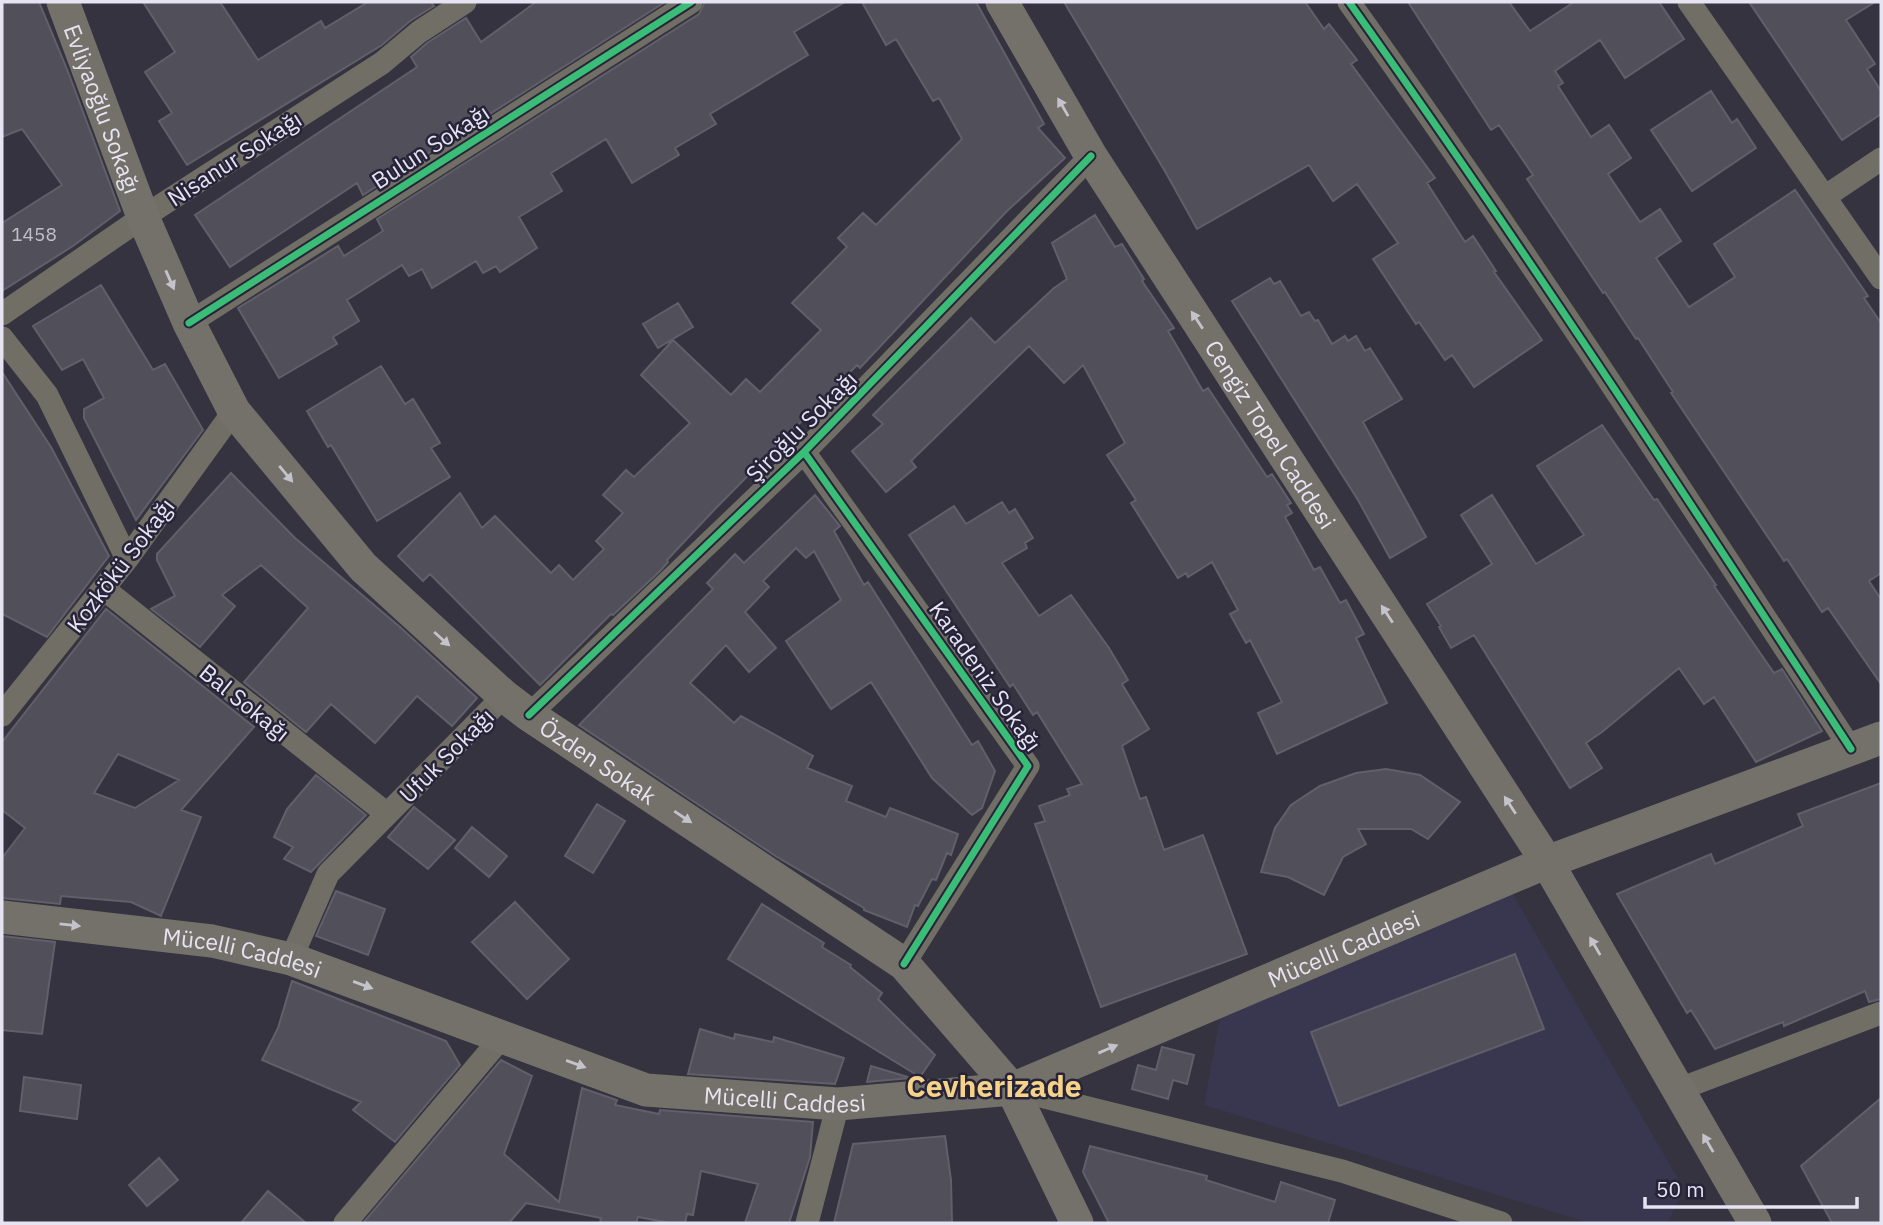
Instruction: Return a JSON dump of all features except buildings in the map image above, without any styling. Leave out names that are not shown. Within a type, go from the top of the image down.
[{"type":"main road","name":"Evliyaoğlu Sokağı","points":[[63,2],[143,217]]},
{"type":"main road","name":"Cengiz Topel Caddesi","points":[[1002,2],[1091,156],[1548,862],[1755,1223]]},
{"type":"main road","name":"Özden Sokak","points":[[143,217],[190,323],[234,411],[363,567],[517,705],[904,964],[1012,1089],[1077,1223]]},
{"type":"main road","name":"Mücelli Caddesi","points":[[2,917],[212,941],[290,959],[646,1090],[838,1104],[1012,1089],[1548,862],[1866,744]]},
{"type":"street","name":"Nisanur Sokağı","points":[[2,314],[143,217],[382,63],[419,32],[466,2]]},
{"type":"street","name":"Bulun Sokağı","points":[[190,323],[691,2]]},
{"type":"street","points":[[1349,2],[1436,124],[1629,408],[1866,744]]},
{"type":"street","points":[[1689,2],[1881,278]]},
{"type":"street","name":"Şiroğlu Sokağı","points":[[517,705],[804,452],[1091,156]]},
{"type":"street","points":[[1826,196],[1881,159]]},
{"type":"street","points":[[2,338],[47,395],[127,559]]},
{"type":"street","name":"Kozkökü Sokağı","points":[[2,715],[127,559],[234,411]]},
{"type":"street","name":"Karadeniz Sokağı","points":[[804,452],[1028,766],[904,964]]},
{"type":"street","name":"Bal Sokağı","points":[[104,589],[387,814]]},
{"type":"street","name":"Ufuk Sokağı","points":[[290,959],[328,874],[387,814],[517,705]]},
{"type":"street","points":[[1677,1090],[1881,1013]]},
{"type":"street","points":[[345,1223],[502,1037]]},
{"type":"street","points":[[1012,1089],[1342,1171],[1501,1223]]},
{"type":"street","points":[[807,1223],[838,1104]]},
{"type":"shaded area","points":[[1511,891],[1684,1189],[1668,1223],[1589,1223],[1204,1105],[1220,1017]]},
{"type":"cycle path","points":[[189,323],[691,2]]},
{"type":"cycle path","points":[[1349,2],[1541,279],[1851,749]]},
{"type":"cycle path","points":[[529,715],[804,452],[1091,156]]},
{"type":"cycle path","points":[[804,452],[1028,766],[904,964]]},
{"type":"district","name":"Cevherizade","points":[[994,1085]]}]
